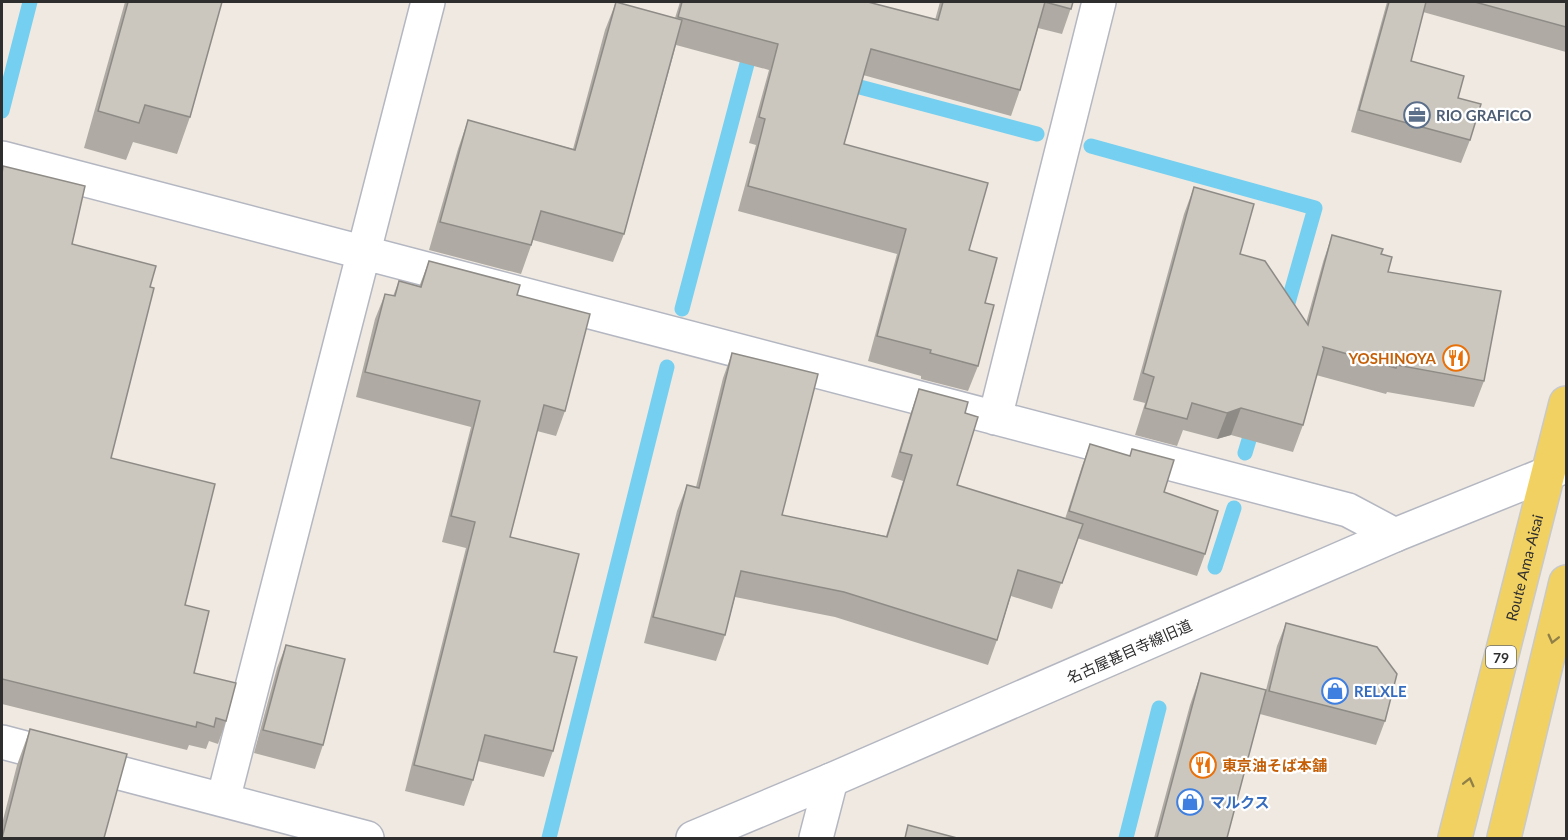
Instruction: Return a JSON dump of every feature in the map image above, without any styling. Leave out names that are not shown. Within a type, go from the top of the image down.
[{"type":"main road","name":"Route Ama-Aisai","points":[[1455,838],[1557,471],[1566,403]]},
{"type":"main road","points":[[1504,838],[1566,584]]},
{"type":"street","points":[[223,800],[428,2]]},
{"type":"street","points":[[995,418],[1099,2]]},
{"type":"street","points":[[2,158],[1348,510],[1395,535]]},
{"type":"street","name":"名古屋甚目寺線旧道","points":[[693,838],[1395,535],[1557,471]]},
{"type":"street","points":[[2,742],[367,838]]},
{"type":"street","points":[[816,838],[831,780]]},
{"type":"building","points":[[128,2],[222,2],[190,117],[145,105],[139,123],[98,111]]},
{"type":"building","points":[[616,2],[682,20],[624,234],[541,211],[531,245],[440,222],[468,120],[575,150]]},
{"type":"building","points":[[682,2],[868,2],[938,20],[943,2],[1045,2],[1020,90],[871,49],[844,144],[988,183],[969,250],[997,258],[985,303],[994,305],[978,366],[930,353],[931,350],[877,336],[906,229],[748,186],[765,119],[759,117],[778,44],[678,17]]},
{"type":"building","points":[[1045,2],[1073,2],[1071,9]]},
{"type":"building","points":[[1389,2],[1426,2],[1411,61],[1464,76],[1458,98],[1481,104],[1470,140],[1359,110]]},
{"type":"building","points":[[1475,2],[1566,2],[1566,27]]},
{"type":"building","points":[[3,166],[85,186],[72,244],[156,266],[150,287],[154,288],[111,458],[215,484],[185,605],[209,611],[194,673],[236,683],[226,721],[216,718],[214,727],[197,722],[196,727],[2,679]]},
{"type":"building","points":[[1194,187],[1254,204],[1240,254],[1265,261],[1308,325],[1332,235],[1383,249],[1381,254],[1392,257],[1388,272],[1501,291],[1484,381],[1397,365],[1396,368],[1323,347],[1303,425],[1241,408],[1227,413],[1192,403],[1187,419],[1145,408],[1154,377],[1143,373]]},
{"type":"building","points":[[429,261],[520,285],[517,295],[590,314],[565,411],[544,405],[510,537],[579,554],[554,652],[577,657],[553,751],[485,735],[473,780],[414,765],[475,522],[451,516],[480,401],[365,372],[385,294],[395,296],[399,281],[421,287]]},
{"type":"building","points":[[732,353],[818,374],[782,515],[887,537],[912,455],[900,452],[919,389],[968,402],[965,413],[978,417],[957,485],[1083,524],[1062,583],[1018,570],[997,640],[844,592],[741,571],[725,635],[653,617],[687,485],[699,488]]},
{"type":"building","points":[[1090,444],[1130,456],[1132,449],[1174,460],[1164,492],[1218,511],[1205,554],[1069,511]]},
{"type":"building","points":[[1286,623],[1377,647],[1397,674],[1385,721],[1269,691]]},
{"type":"building","points":[[286,645],[345,659],[323,745],[263,730]]},
{"type":"building","points":[[1201,673],[1266,690],[1227,838],[1157,838]]},
{"type":"building","points":[[30,729],[127,754],[104,838],[2,838]]},
{"type":"building","points":[[908,825],[957,838],[905,838]]},
{"type":"waterway","points":[[2,111],[30,2]]},
{"type":"waterway","points":[[682,309],[752,45]]},
{"type":"waterway","points":[[841,82],[1037,134]]},
{"type":"waterway","points":[[1091,146],[1315,208],[1284,317]]},
{"type":"waterway","points":[[549,838],[667,367]]},
{"type":"waterway","points":[[1245,453],[1255,420]]},
{"type":"waterway","points":[[1215,567],[1234,508]]},
{"type":"waterway","points":[[1126,838],[1159,708]]},
{"type":"place","name":"RIO GRAFICO","points":[[1417,115]]},
{"type":"place","name":"YOSHINOYA","points":[[1456,358]]},
{"type":"place","name":"RELXLE","points":[[1335,691]]},
{"type":"place","name":"東京油そば本舗","points":[[1203,765]]},
{"type":"place","name":"マルクス","points":[[1190,802]]}]
